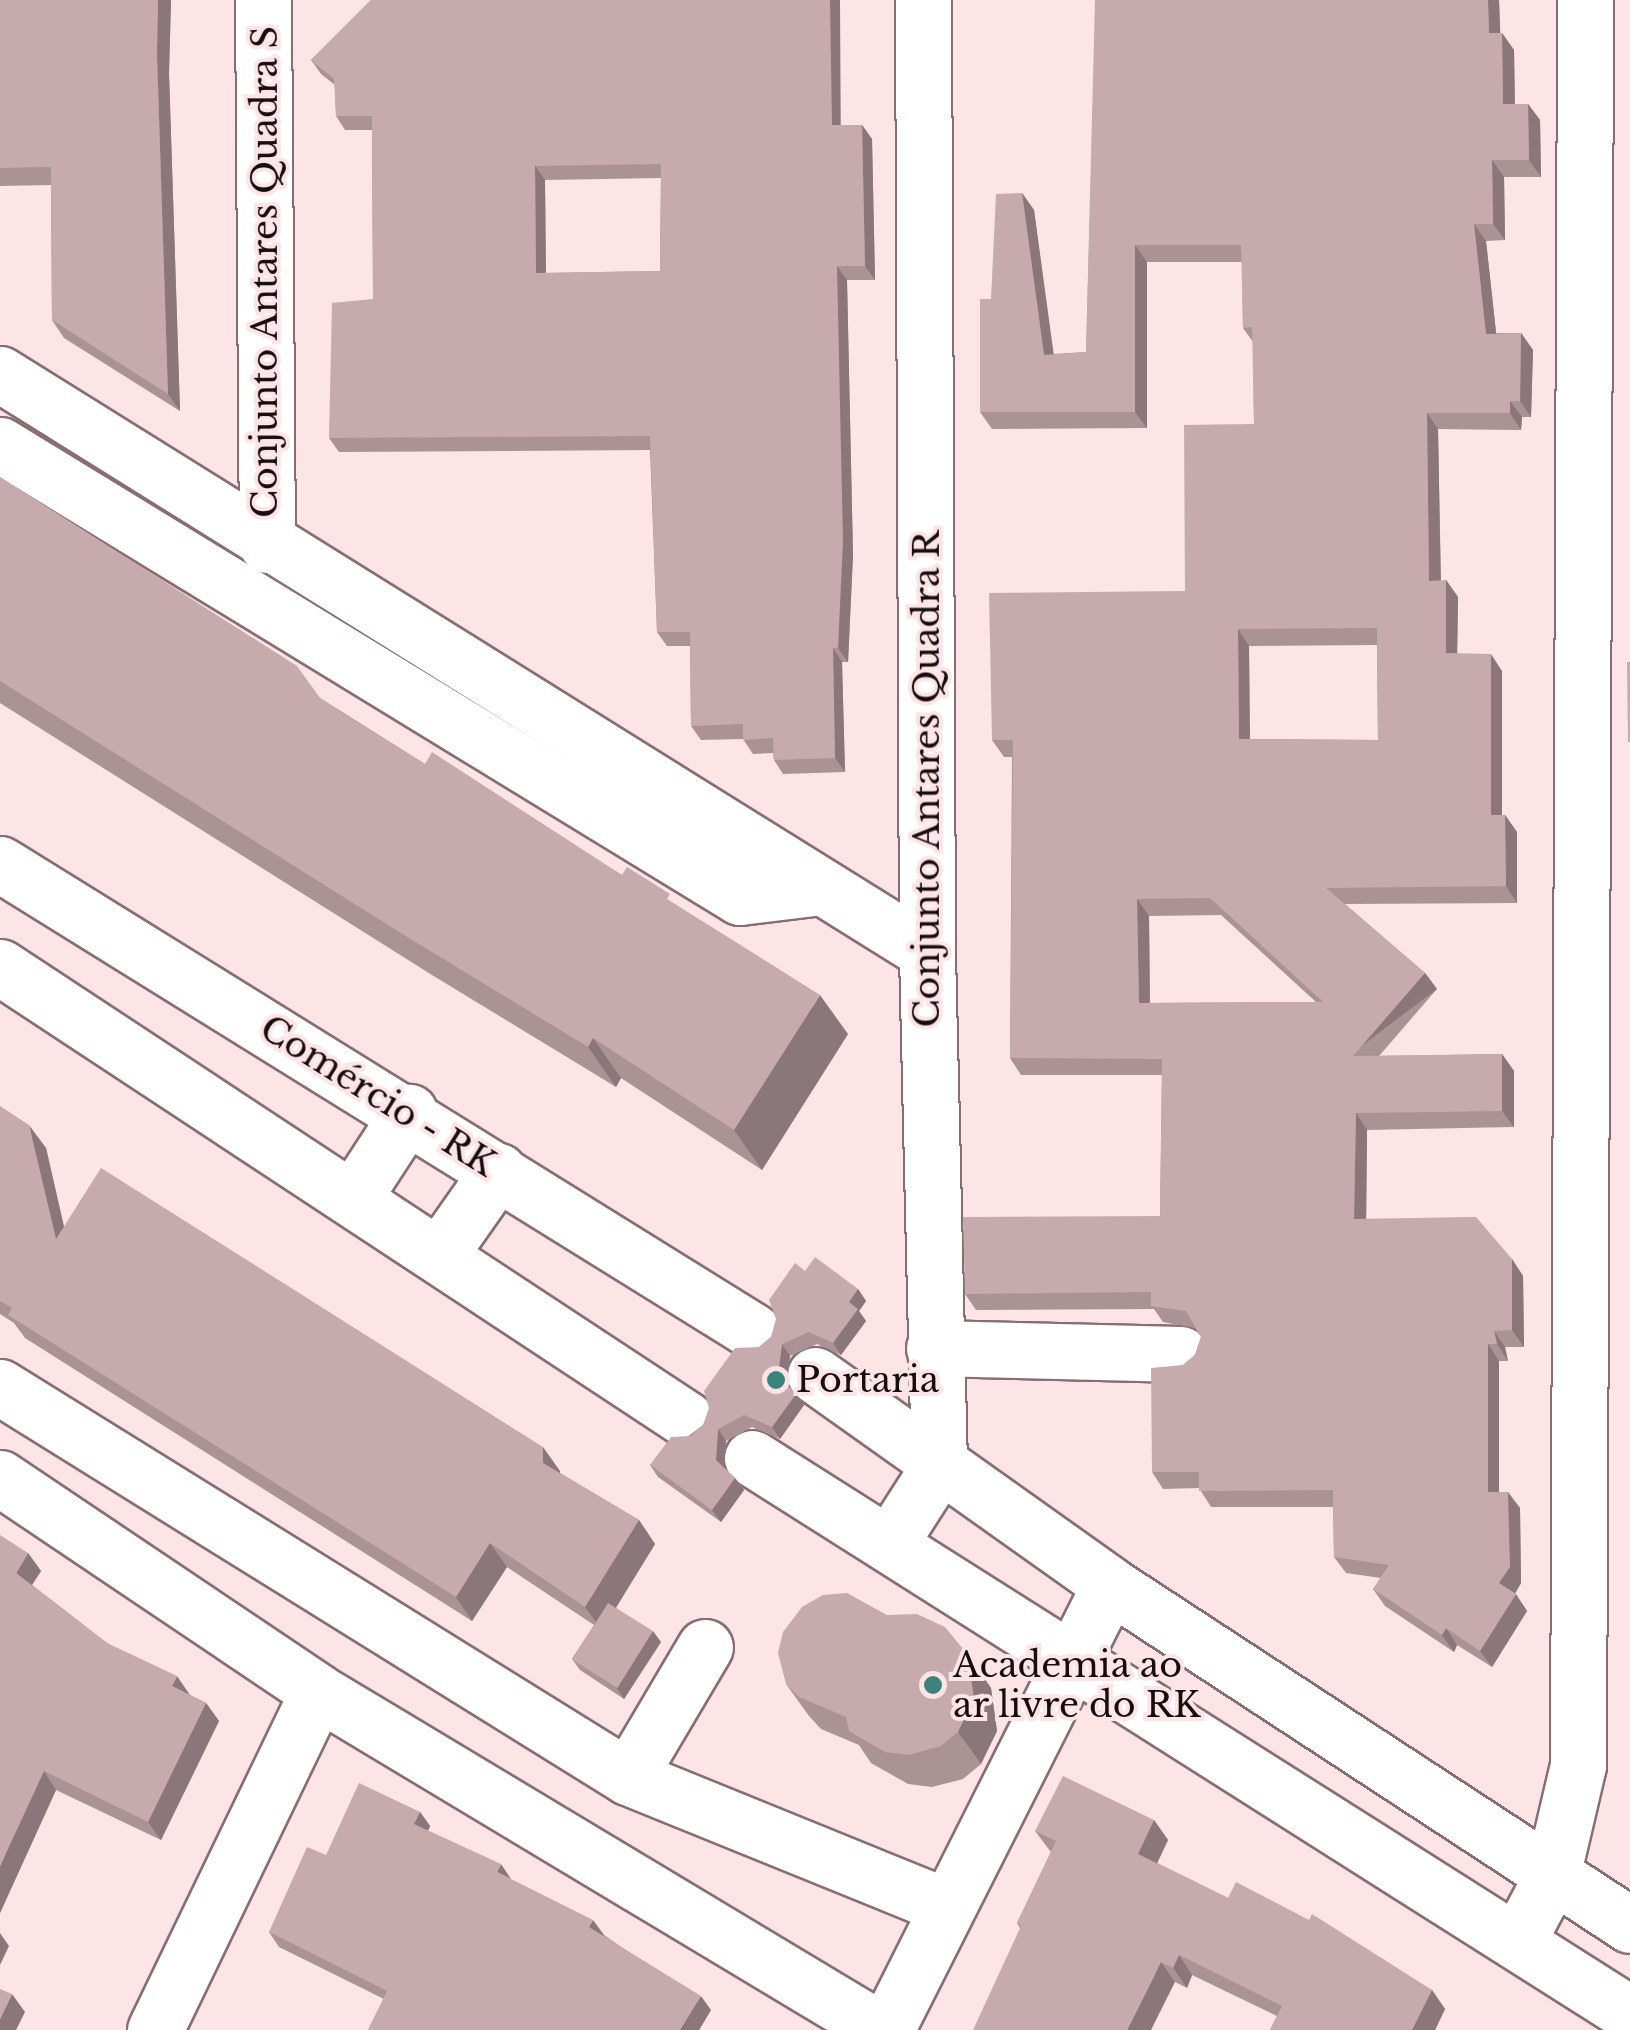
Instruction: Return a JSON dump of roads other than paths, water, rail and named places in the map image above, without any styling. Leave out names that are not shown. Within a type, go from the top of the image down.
[{"type":"street","name":"Conjunto Antares Quadra S","points":[[262,0],[267,545]]},
{"type":"street","name":"Conjunto Antares Quadra R","points":[[923,0],[927,952],[939,1466]]},
{"type":"street","points":[[1518,1940],[1552,1876],[1578,1765],[1585,0]]},
{"type":"street","points":[[0,374],[267,545],[927,952]]},
{"type":"street","points":[[0,445],[740,897],[821,886]]},
{"type":"street","name":"Comércio - RK","points":[[0,864],[409,1112],[753,1331]]},
{"type":"street","points":[[0,967],[686,1419]]},
{"type":"street","points":[[353,1198],[409,1112]]},
{"type":"street","points":[[439,1255],[498,1172]]},
{"type":"street","points":[[934,1348],[1181,1354]]},
{"type":"street","points":[[815,1376],[1110,1585],[1630,1925]]},
{"type":"street","points":[[0,1387],[628,1778],[946,1906]]},
{"type":"street","points":[[752,1458],[1630,2014]]},
{"type":"street","points":[[889,1544],[939,1466]]},
{"type":"street","points":[[0,1478],[318,1692],[884,2030],[1110,1585]]},
{"type":"street","points":[[628,1778],[705,1647]]},
{"type":"street","points":[[155,2030],[318,1692]]},
{"type":"place","name":"Portaria","points":[[776,1380]]},
{"type":"place","name":"Academia ao ar livre do RK","points":[[933,1685]]}]
